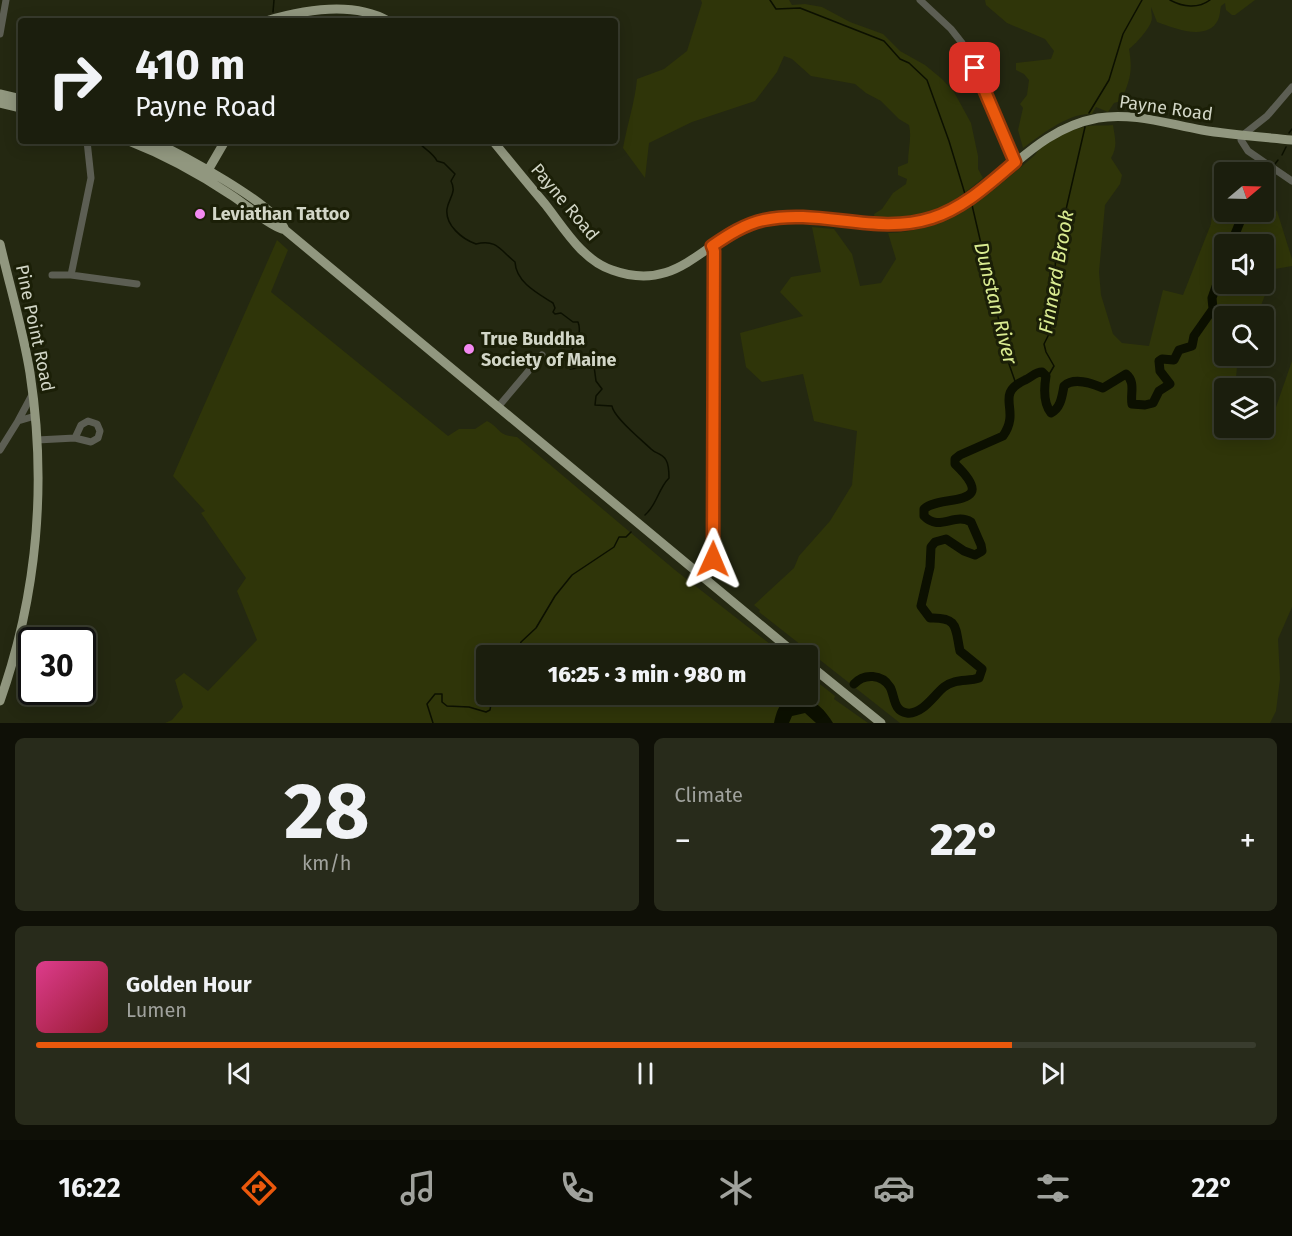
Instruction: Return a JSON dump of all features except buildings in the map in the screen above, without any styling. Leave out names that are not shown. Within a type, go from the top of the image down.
[{"type":"main road","points":[[280,18],[336,10],[367,12],[381,18]]},
{"type":"main road","points":[[0,94],[18,98]]},
{"type":"main road","points":[[3,105],[18,108]]},
{"type":"main road","name":"Payne Road","points":[[495,144],[578,246],[606,268],[634,275],[662,274],[682,267],[737,230],[770,219],[806,218],[885,225],[909,224],[932,218],[965,201],[1055,132],[1078,123],[1101,118],[1135,117],[1292,141]]},
{"type":"main road","points":[[136,144],[186,167],[206,173]]},
{"type":"main road","points":[[157,144],[255,201],[283,223],[285,230],[785,645]]},
{"type":"main road","points":[[206,173],[223,144]]},
{"type":"main road","name":"Pine Point Road","points":[[0,244],[27,354],[33,393],[37,440],[38,512],[32,573],[21,629],[0,701]]},
{"type":"main road","points":[[818,672],[880,723]]},
{"type":"street","points":[[0,34],[6,0]]},
{"type":"street","points":[[920,0],[946,24],[962,44],[1015,162]]},
{"type":"street","points":[[1292,87],[1267,116],[1242,135],[1242,142],[1248,151],[1292,181]]},
{"type":"street","points":[[71,275],[91,178],[86,144]]},
{"type":"street","points":[[707,580],[712,566],[714,542],[715,309],[712,246]]},
{"type":"street","points":[[52,275],[71,275],[137,284]]},
{"type":"street","points":[[498,407],[542,355]]},
{"type":"street","points":[[0,450],[33,393]]},
{"type":"street","points":[[18,421],[35,416]]},
{"type":"street","points":[[37,440],[75,438]]},
{"type":"green space","points":[[701,0],[789,0],[792,5],[805,4],[822,7],[850,22],[883,34],[900,51],[925,65],[954,92],[971,123],[978,156],[978,169],[983,178],[958,198],[922,216],[893,220],[875,219],[874,214],[882,209],[893,193],[906,184],[907,179],[898,175],[898,167],[908,163],[909,125],[899,119],[881,101],[855,84],[811,76],[792,59],[784,56],[777,72],[755,101],[692,122],[649,143],[645,178],[623,148],[637,79],[664,69],[687,51]]},
{"type":"green space","points":[[985,0],[1255,0],[1235,15],[1226,10],[1225,3],[1221,6],[1219,18],[1213,27],[1198,32],[1181,30],[1157,22],[1151,7],[1150,25],[1142,37],[1129,49],[1130,76],[1121,101],[1114,103],[1108,112],[1096,107],[1092,114],[1083,114],[1065,120],[1023,148],[1018,130],[1023,108],[1020,104],[1027,95],[1029,80],[1016,70],[1016,63],[1051,59],[1054,51],[1045,39],[1007,23],[986,5]]},
{"type":"green space","points":[[1113,125],[1115,150],[1111,158],[1122,175],[1120,184],[1105,205],[1099,272],[1101,295],[1113,334],[1122,343],[1149,346],[1163,290],[1183,295],[1211,224],[1212,215],[1214,215],[1214,222],[1274,222],[1274,209],[1277,211],[1292,259],[1292,266],[1275,269],[1274,272],[1274,234],[1214,234],[1214,294],[1265,294],[1261,306],[1214,306],[1214,366],[1237,366],[1236,378],[1214,378],[1214,438],[1249,440],[1274,438],[1274,408],[1292,361],[1292,607],[1278,639],[1280,679],[1276,711],[1270,723],[900,723],[818,658],[818,645],[801,645],[759,612],[760,610],[754,605],[794,568],[799,556],[830,521],[852,485],[857,431],[814,421],[803,374],[762,382],[746,367],[740,333],[803,316],[780,292],[791,277],[821,272],[812,227],[834,229],[852,254],[860,286],[881,283],[896,259],[888,233],[911,231],[931,225],[968,208],[1035,155],[1045,144],[1067,132],[1092,126]]},
{"type":"green space","points":[[277,240],[288,250],[271,292],[448,436],[459,429],[475,429],[487,421],[502,433],[517,437],[675,570],[771,645],[476,645],[476,705],[818,705],[818,683],[835,696],[834,699],[868,723],[165,723],[172,720],[183,707],[175,680],[184,673],[208,691],[257,640],[237,591],[246,578],[201,513],[205,511],[173,476]]},
{"type":"shaded area","points":[[780,705],[817,705],[833,723],[816,723],[805,713],[792,716],[789,723],[774,723]]},
{"type":"waterway","points":[[273,12],[274,0]]},
{"type":"waterway","name":"Dunstan River","points":[[770,0],[776,9],[800,8],[884,41],[900,59],[909,63],[927,80],[965,194]]},
{"type":"waterway","name":"Finnerd Brook","points":[[1089,113],[1109,80],[1123,34],[1142,0]]},
{"type":"waterway","name":"Finnerd Brook","points":[[1170,0],[1190,6],[1201,5],[1210,0]]},
{"type":"waterway","name":"Finnerd Brook","points":[[1047,378],[1054,366],[1044,344],[1052,320],[1056,253],[1085,127]]},
{"type":"waterway","points":[[1289,133],[1292,129]]},
{"type":"waterway","points":[[421,144],[437,161],[444,163],[455,174],[451,181],[453,192],[447,209],[452,226],[471,242],[489,243],[498,247],[515,262],[523,281],[553,303],[555,314],[561,313],[573,322],[578,322],[579,335],[569,357],[570,369],[594,366],[596,381],[602,389],[596,396],[595,405],[612,406],[617,416],[629,429],[666,460],[669,478],[645,515]]},
{"type":"waterway","points":[[1282,155],[1286,147]]},
{"type":"waterway","points":[[1275,164],[1278,160]]},
{"type":"waterway","name":"Dunstan River","points":[[972,205],[1009,364],[1016,384]]},
{"type":"waterway","points":[[1235,234],[1240,222]]},
{"type":"waterway","name":"Dunstan River","points":[[854,684],[863,678],[878,677],[890,687],[899,709],[902,712],[912,713],[923,708],[948,684],[979,678],[982,669],[960,651],[956,630],[951,622],[930,618],[921,606],[930,567],[931,547],[935,542],[946,539],[964,551],[975,555],[982,551],[981,545],[971,522],[959,519],[935,522],[924,516],[924,509],[970,494],[972,488],[968,478],[955,464],[955,459],[1003,436],[1010,418],[1011,391],[1035,374],[1042,372],[1046,376],[1045,400],[1051,413],[1059,405],[1064,386],[1068,383],[1083,382],[1103,388],[1126,374],[1132,384],[1132,404],[1153,403],[1159,391],[1170,384],[1160,371],[1159,361],[1174,360],[1179,350],[1192,346],[1194,336],[1213,309],[1214,292]]},
{"type":"waterway","points":[[520,645],[536,628],[555,596],[572,575],[614,547],[619,537],[626,537],[631,532]]},
{"type":"waterway","points":[[433,723],[427,704],[435,694],[442,694],[442,702],[447,706],[469,707],[486,712],[490,710],[491,705]]},
{"type":"place","name":"Leviathan Tattoo","points":[[200,214]]},
{"type":"place","name":"True Buddha Society of Maine","points":[[469,349]]},
{"type":"route","points":[[713,559],[715,309],[712,246],[737,230],[770,219],[784,217],[869,225],[909,224],[946,213],[965,201],[1015,162],[975,68]]}]
